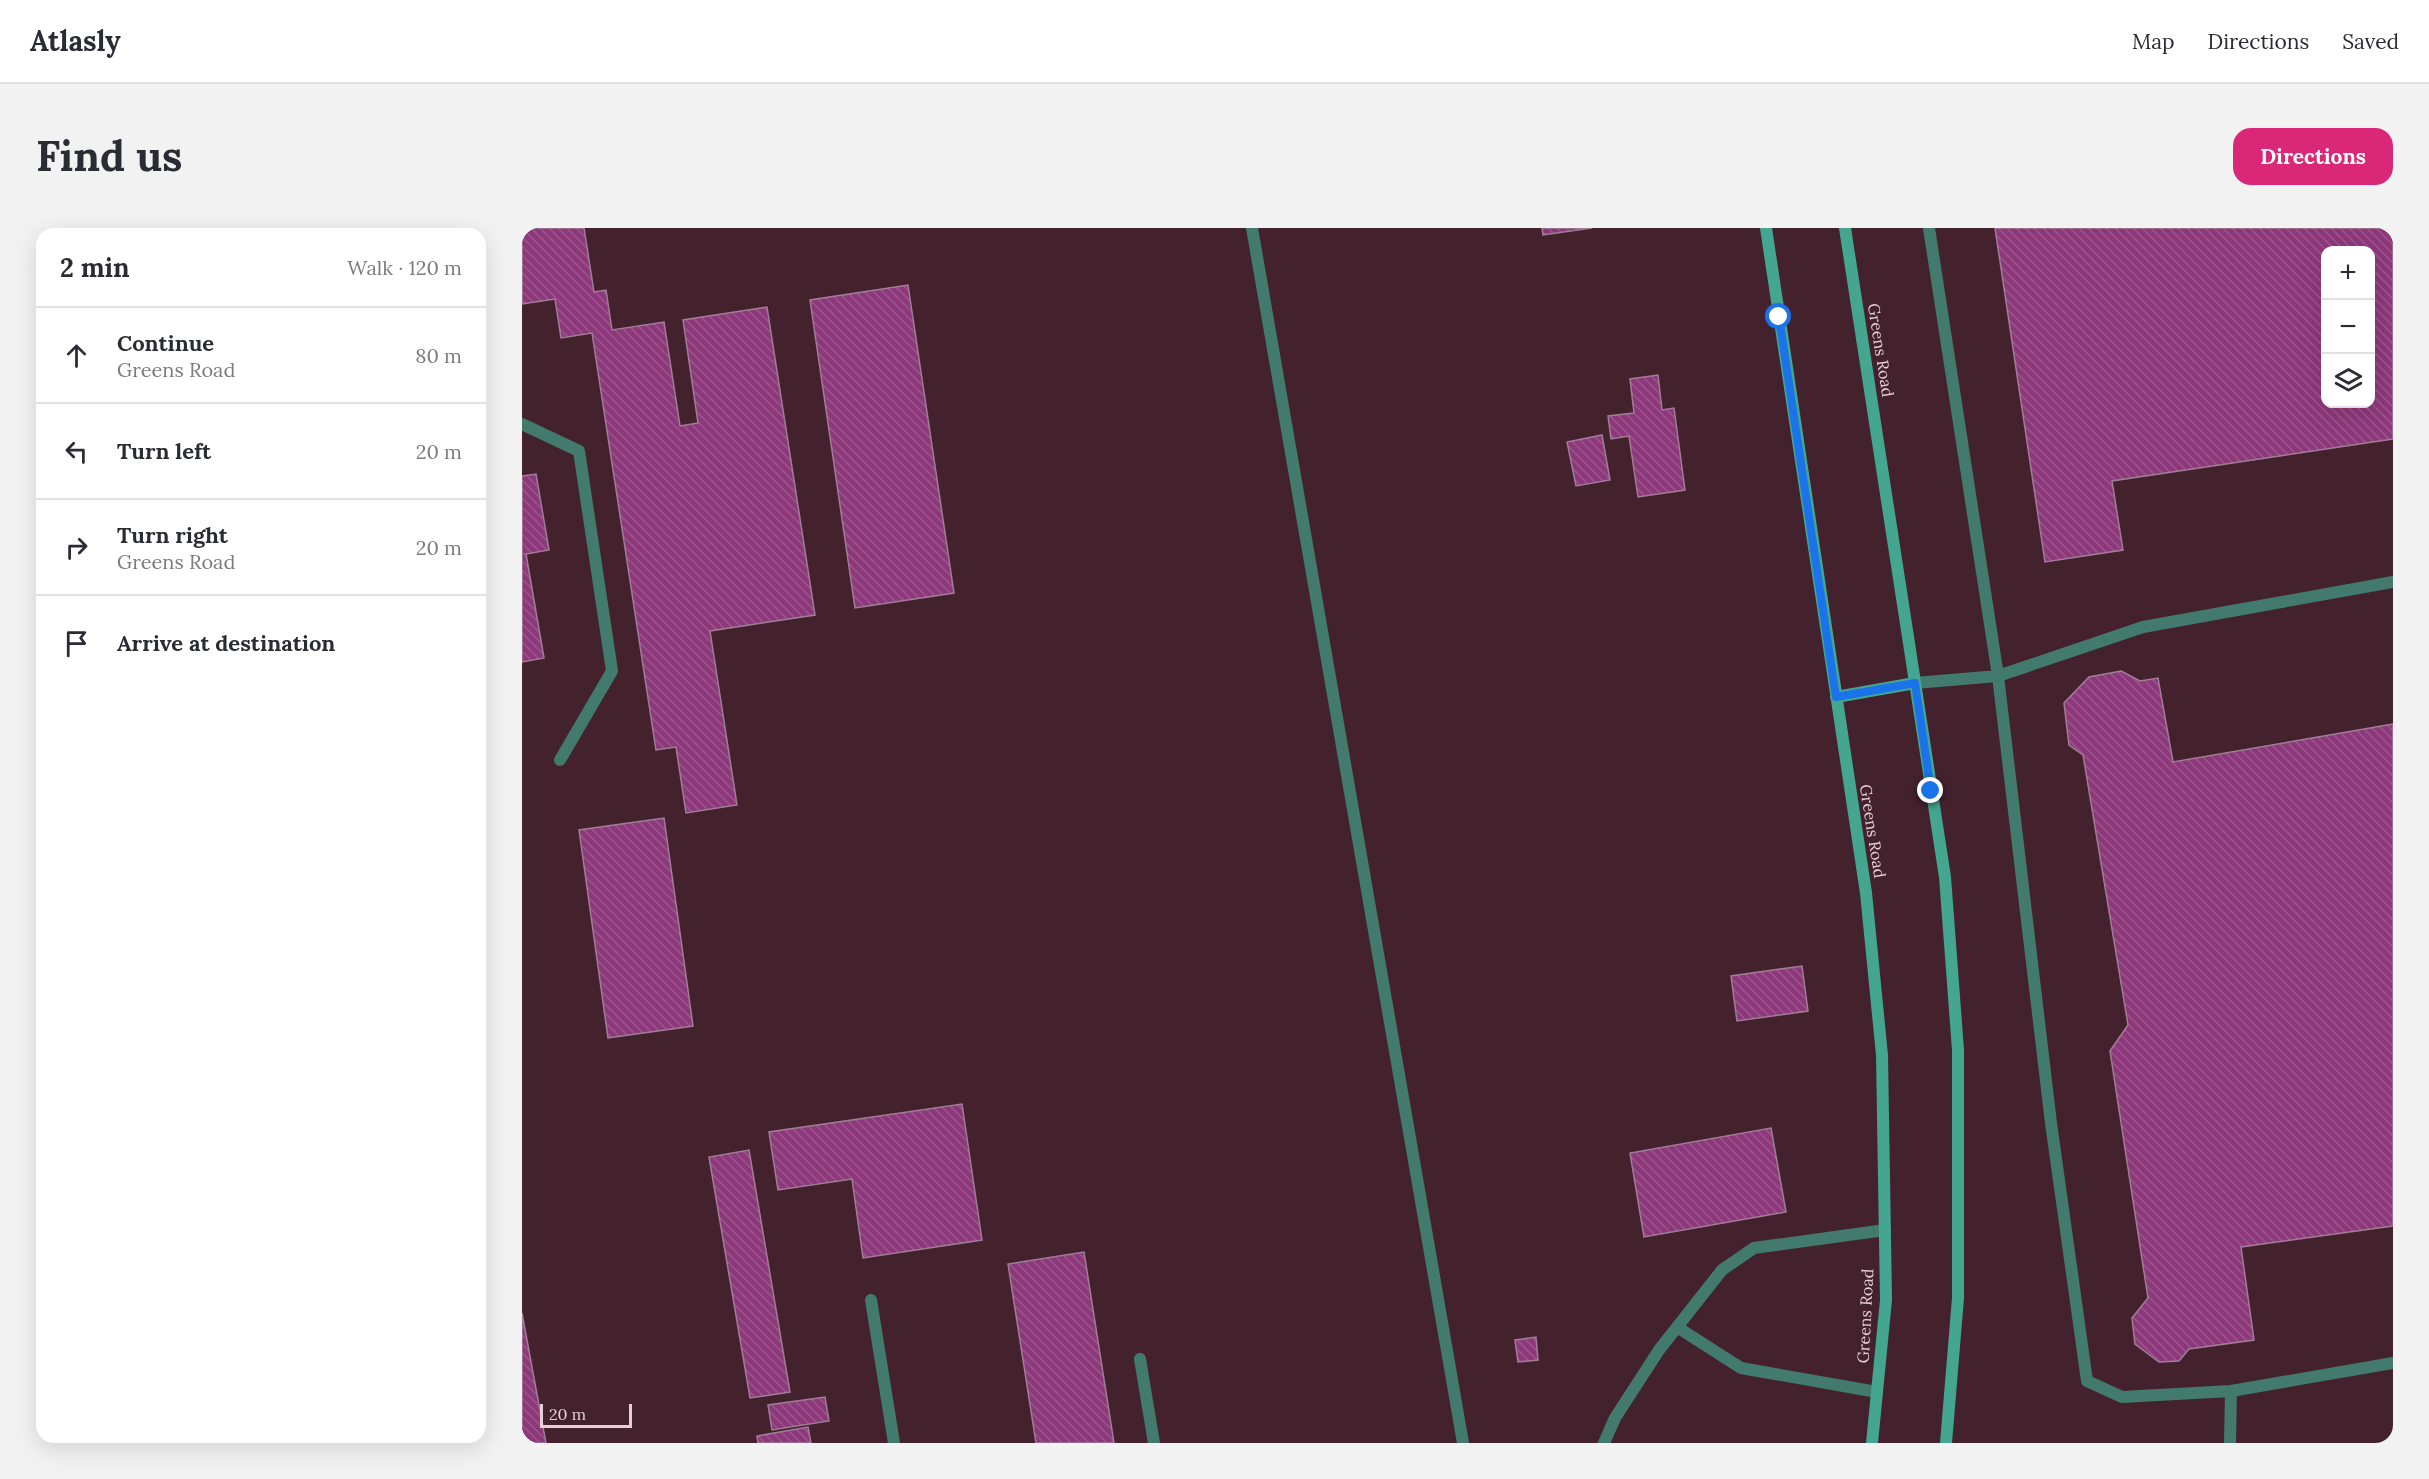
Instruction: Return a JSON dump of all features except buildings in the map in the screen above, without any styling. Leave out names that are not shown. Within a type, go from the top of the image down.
[{"type":"main road","name":"Greens Road","points":[[1766,228],[1866,893],[1882,1055],[1886,1300],[1872,1443]]},
{"type":"main road","name":"Greens Road","points":[[1845,228],[1945,877],[1958,1050],[1958,1298],[1946,1443]]},
{"type":"main road","points":[[1836,697],[1915,683]]},
{"type":"lane","points":[[1252,228],[1463,1443]]},
{"type":"lane","points":[[1929,228],[1998,676],[2051,1123],[2087,1381],[2121,1397],[2231,1391],[2393,1363]]},
{"type":"lane","points":[[522,424],[579,451],[612,671],[560,760]]},
{"type":"lane","points":[[1915,683],[1998,676],[2143,627],[2393,582]]},
{"type":"lane","points":[[1604,1443],[1615,1418],[1659,1350],[1722,1270],[1754,1248],[1884,1230]]},
{"type":"lane","points":[[871,1300],[894,1443]]},
{"type":"lane","points":[[1677,1327],[1741,1368],[1877,1392]]},
{"type":"lane","points":[[1140,1359],[1154,1443]]},
{"type":"lane","points":[[2230,1443],[2231,1391]]},
{"type":"route","points":[[1779,317],[1836,697],[1915,683],[1931,791]]}]
